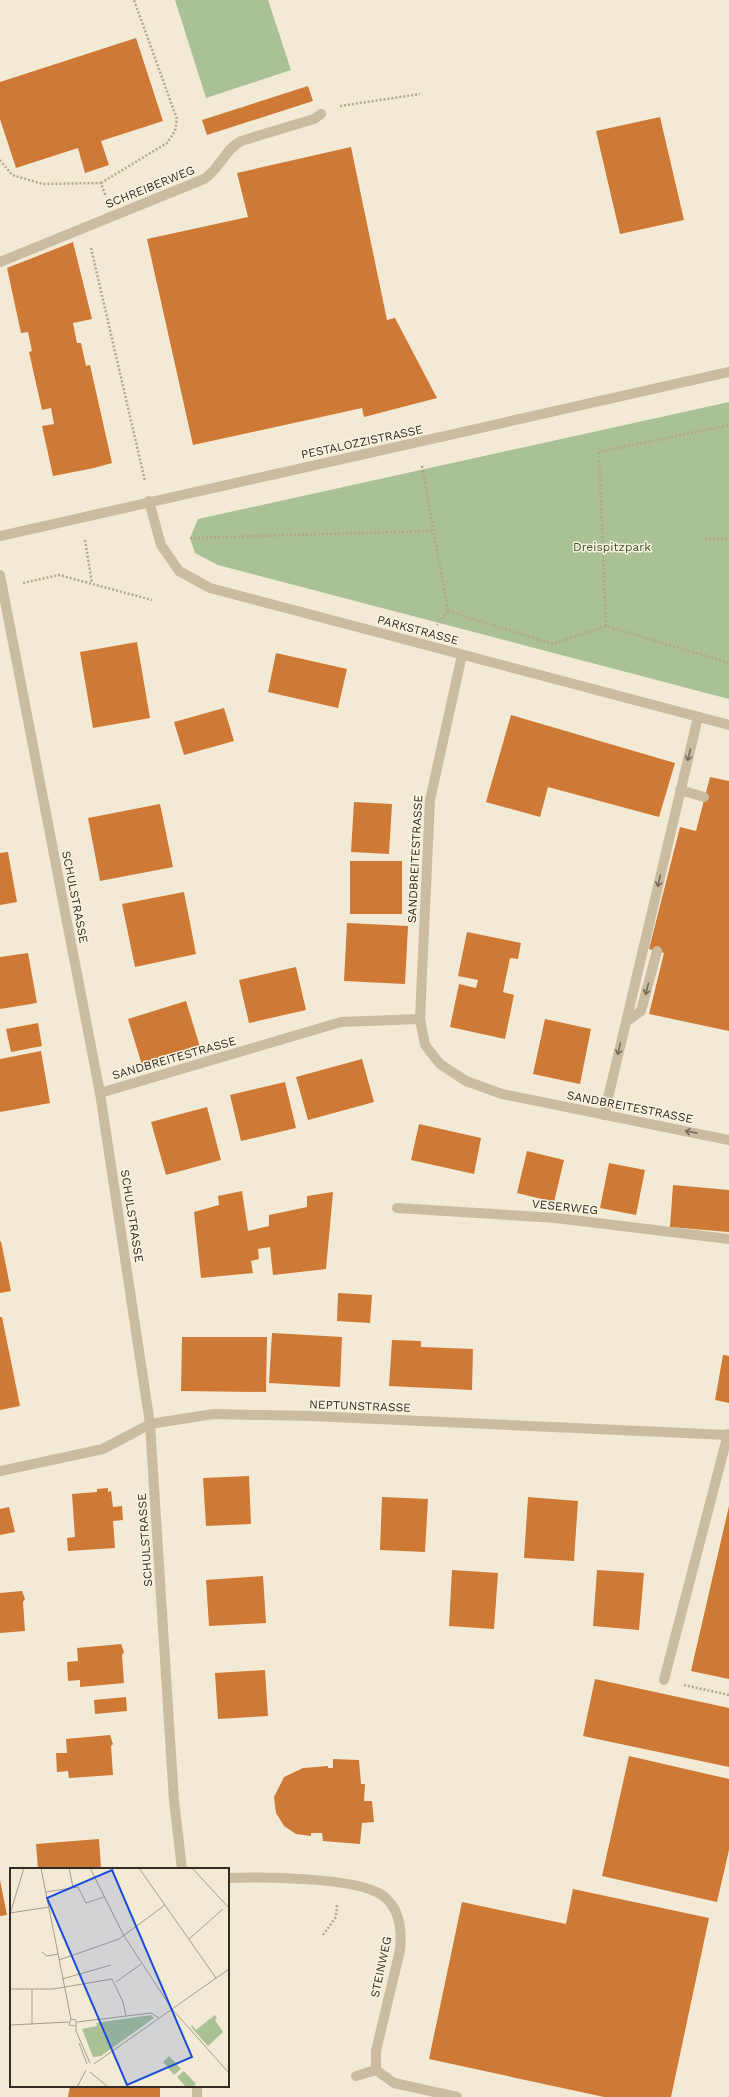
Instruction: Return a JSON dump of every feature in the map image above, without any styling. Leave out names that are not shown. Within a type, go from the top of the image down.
[{"type":"street","name":"SCHREIBERWEG","points":[[0,262],[204,179],[211,174],[228,150],[241,141],[314,118],[321,114]]},
{"type":"street","name":"PESTALOZZISTRASSE","points":[[0,536],[149,501],[729,372]]},
{"type":"street","name":"PARKSTRASSE","points":[[149,501],[161,545],[179,571],[210,588],[729,725]]},
{"type":"street","name":"SCHULSTRASSE","points":[[0,575],[100,1093],[150,1424],[174,1801],[182,1868]]},
{"type":"street","name":"SANDBREITESTRASSE","points":[[462,655],[430,800],[420,1020],[424,1045],[440,1064],[466,1081],[502,1094],[729,1140]]},
{"type":"street","points":[[604,1115],[698,717]]},
{"type":"street","points":[[680,790],[704,797]]},
{"type":"street","points":[[626,1022],[641,1011],[657,951]]},
{"type":"street","name":"SANDBREITESTRASSE","points":[[100,1093],[341,1022],[420,1020]]},
{"type":"street","name":"VESERWEG","points":[[397,1208],[556,1218],[729,1239]]},
{"type":"street","name":"NEPTUNSTRASSE","points":[[0,1471],[103,1449],[150,1424],[212,1414],[728,1435]]},
{"type":"street","points":[[664,1680],[728,1435]]},
{"type":"street","name":"STEINWEG","points":[[229,1878],[264,1877],[340,1883],[371,1889],[383,1896],[390,1904],[399,1919],[402,1934],[400,1950],[376,2051],[376,2070]]},
{"type":"street","points":[[356,2076],[376,2070],[394,2083],[439,2095],[457,2097]]},
{"type":"street","points":[[196,2087],[197,2097]]},
{"type":"path","points":[[0,160],[12,175],[43,184],[101,183],[166,143],[175,131],[177,119],[134,0]]},
{"type":"path","points":[[349,104],[420,94]]},
{"type":"path","points":[[101,183],[112,216]]},
{"type":"path","points":[[87,226],[145,481]]},
{"type":"path","points":[[606,626],[599,452],[729,425]]},
{"type":"path","points":[[422,466],[448,611],[437,625]]},
{"type":"path","points":[[190,538],[433,531]]},
{"type":"path","points":[[705,539],[729,539]]},
{"type":"path","points":[[85,540],[92,583]]},
{"type":"path","points":[[16,585],[59,575],[152,600]]},
{"type":"path","points":[[448,611],[553,644],[606,626],[729,663]]},
{"type":"path","points":[[664,1680],[729,1695]]},
{"type":"path","points":[[323,1935],[336,1917],[340,1883]]},
{"type":"green space","points":[[175,0],[268,0],[291,70],[206,98]]},
{"type":"green space","name":"Dreispitzpark","points":[[729,402],[729,699],[218,565],[195,553],[190,538],[198,519]]},
{"type":"building","points":[[136,38],[163,121],[101,141],[109,165],[85,173],[78,148],[16,168],[0,119],[0,82]]},
{"type":"building","points":[[308,86],[313,101],[207,135],[202,120]]},
{"type":"building","points":[[660,117],[684,220],[620,234],[596,131]]},
{"type":"building","points":[[351,147],[387,320],[395,318],[437,398],[364,417],[362,408],[193,445],[147,239],[248,217],[237,173]]},
{"type":"building","points":[[73,242],[92,319],[73,323],[77,343],[81,343],[86,366],[90,365],[112,463],[53,476],[42,426],[54,424],[51,408],[42,410],[29,352],[32,351],[28,332],[21,333],[7,268]]},
{"type":"building","points":[[137,642],[150,718],[93,728],[80,652]]},
{"type":"building","points":[[276,653],[347,669],[338,708],[268,692]]},
{"type":"building","points":[[224,708],[234,741],[184,755],[174,722]]},
{"type":"building","points":[[511,715],[675,763],[659,817],[548,787],[540,817],[486,802]]},
{"type":"building","points":[[710,777],[729,781],[729,1031],[649,1014],[664,953],[649,949],[680,827],[696,831]]},
{"type":"building","points":[[354,802],[392,804],[389,854],[351,852]]},
{"type":"building","points":[[160,804],[173,867],[100,881],[88,818]]},
{"type":"building","points":[[8,852],[17,902],[0,905],[0,853]]},
{"type":"building","points":[[350,861],[402,861],[402,914],[350,914]]},
{"type":"building","points":[[184,892],[196,954],[135,967],[122,904]]},
{"type":"building","points":[[347,923],[408,926],[405,984],[344,981]]},
{"type":"building","points":[[467,932],[521,943],[518,959],[510,958],[503,992],[514,995],[505,1039],[450,1027],[459,984],[476,988],[478,980],[458,976]]},
{"type":"building","points":[[28,953],[37,1003],[0,1009],[0,957]]},
{"type":"building","points":[[296,967],[306,1010],[249,1023],[239,980]]},
{"type":"building","points":[[186,1001],[200,1047],[142,1065],[128,1019]]},
{"type":"building","points":[[545,1019],[591,1029],[580,1084],[533,1074]]},
{"type":"building","points":[[38,1023],[42,1046],[11,1052],[6,1029]]},
{"type":"building","points":[[41,1051],[50,1103],[0,1112],[0,1059]]},
{"type":"building","points":[[362,1059],[374,1102],[308,1120],[296,1077]]},
{"type":"building","points":[[285,1082],[296,1128],[241,1141],[230,1095]]},
{"type":"building","points":[[207,1107],[221,1160],[166,1175],[151,1122]]},
{"type":"building","points":[[419,1124],[481,1138],[474,1174],[411,1160]]},
{"type":"building","points":[[527,1151],[564,1160],[554,1202],[517,1193]]},
{"type":"building","points":[[609,1163],[645,1170],[636,1215],[600,1208]]},
{"type":"building","points":[[673,1185],[729,1190],[729,1232],[670,1227]]},
{"type":"building","points":[[242,1191],[248,1231],[269,1226],[269,1215],[307,1207],[307,1196],[333,1192],[326,1269],[273,1275],[270,1247],[258,1249],[259,1259],[251,1261],[253,1273],[201,1278],[194,1212],[219,1205],[218,1196]]},
{"type":"building","points":[[1,1241],[11,1291],[0,1293],[0,1242]]},
{"type":"building","points":[[338,1293],[372,1295],[370,1323],[337,1321]]},
{"type":"building","points":[[0,1317],[2,1317],[20,1406],[0,1410]]},
{"type":"building","points":[[272,1333],[342,1337],[340,1387],[269,1383]]},
{"type":"building","points":[[182,1337],[267,1337],[266,1392],[181,1391]]},
{"type":"building","points":[[392,1340],[421,1341],[421,1347],[473,1349],[472,1390],[389,1386]]},
{"type":"building","points":[[723,1355],[729,1356],[729,1403],[715,1400]]},
{"type":"building","points":[[249,1476],[251,1524],[206,1526],[203,1478]]},
{"type":"building","points":[[108,1488],[108,1492],[111,1491],[113,1507],[122,1506],[123,1520],[113,1521],[115,1548],[68,1551],[67,1538],[75,1537],[72,1494],[97,1492],[97,1489]]},
{"type":"building","points":[[382,1497],[428,1499],[425,1552],[380,1550]]},
{"type":"building","points":[[528,1497],[578,1501],[574,1561],[524,1558]]},
{"type":"building","points":[[729,1506],[729,1679],[691,1671]]},
{"type":"building","points":[[9,1507],[15,1532],[0,1535],[0,1509]]},
{"type":"building","points":[[452,1570],[498,1573],[494,1629],[449,1626]]},
{"type":"building","points":[[597,1570],[644,1573],[639,1630],[593,1626]]},
{"type":"building","points":[[263,1576],[266,1623],[209,1626],[206,1580]]},
{"type":"building","points":[[22,1591],[25,1599],[23,1602],[25,1631],[0,1633],[0,1593]]},
{"type":"building","points":[[121,1644],[124,1652],[122,1655],[124,1683],[80,1687],[80,1680],[68,1681],[67,1662],[78,1661],[77,1648]]},
{"type":"building","points":[[265,1670],[268,1716],[218,1719],[215,1673]]},
{"type":"building","points":[[595,1679],[729,1708],[729,1767],[583,1736]]},
{"type":"building","points":[[126,1697],[127,1711],[95,1714],[94,1700]]},
{"type":"building","points":[[110,1735],[113,1744],[111,1746],[113,1775],[69,1778],[68,1771],[57,1772],[56,1753],[67,1753],[66,1739]]},
{"type":"building","points":[[629,1756],[729,1779],[729,1850],[717,1902],[602,1876]]},
{"type":"building","points":[[333,1759],[359,1760],[361,1784],[365,1784],[364,1801],[372,1801],[374,1822],[362,1823],[360,1844],[323,1841],[322,1833],[311,1833],[311,1836],[296,1834],[284,1826],[276,1813],[274,1797],[284,1777],[303,1768],[328,1766],[328,1768],[333,1768]]},
{"type":"building","points":[[99,1839],[101,1868],[38,1868],[36,1844]]},
{"type":"building","points":[[0,1880],[7,1915],[0,1916]]},
{"type":"building","points":[[573,1889],[709,1918],[671,2097],[604,2097],[429,2059],[462,1902],[566,1924]]},
{"type":"building","points":[[70,2087],[160,2087],[160,2097],[68,2097]]}]
